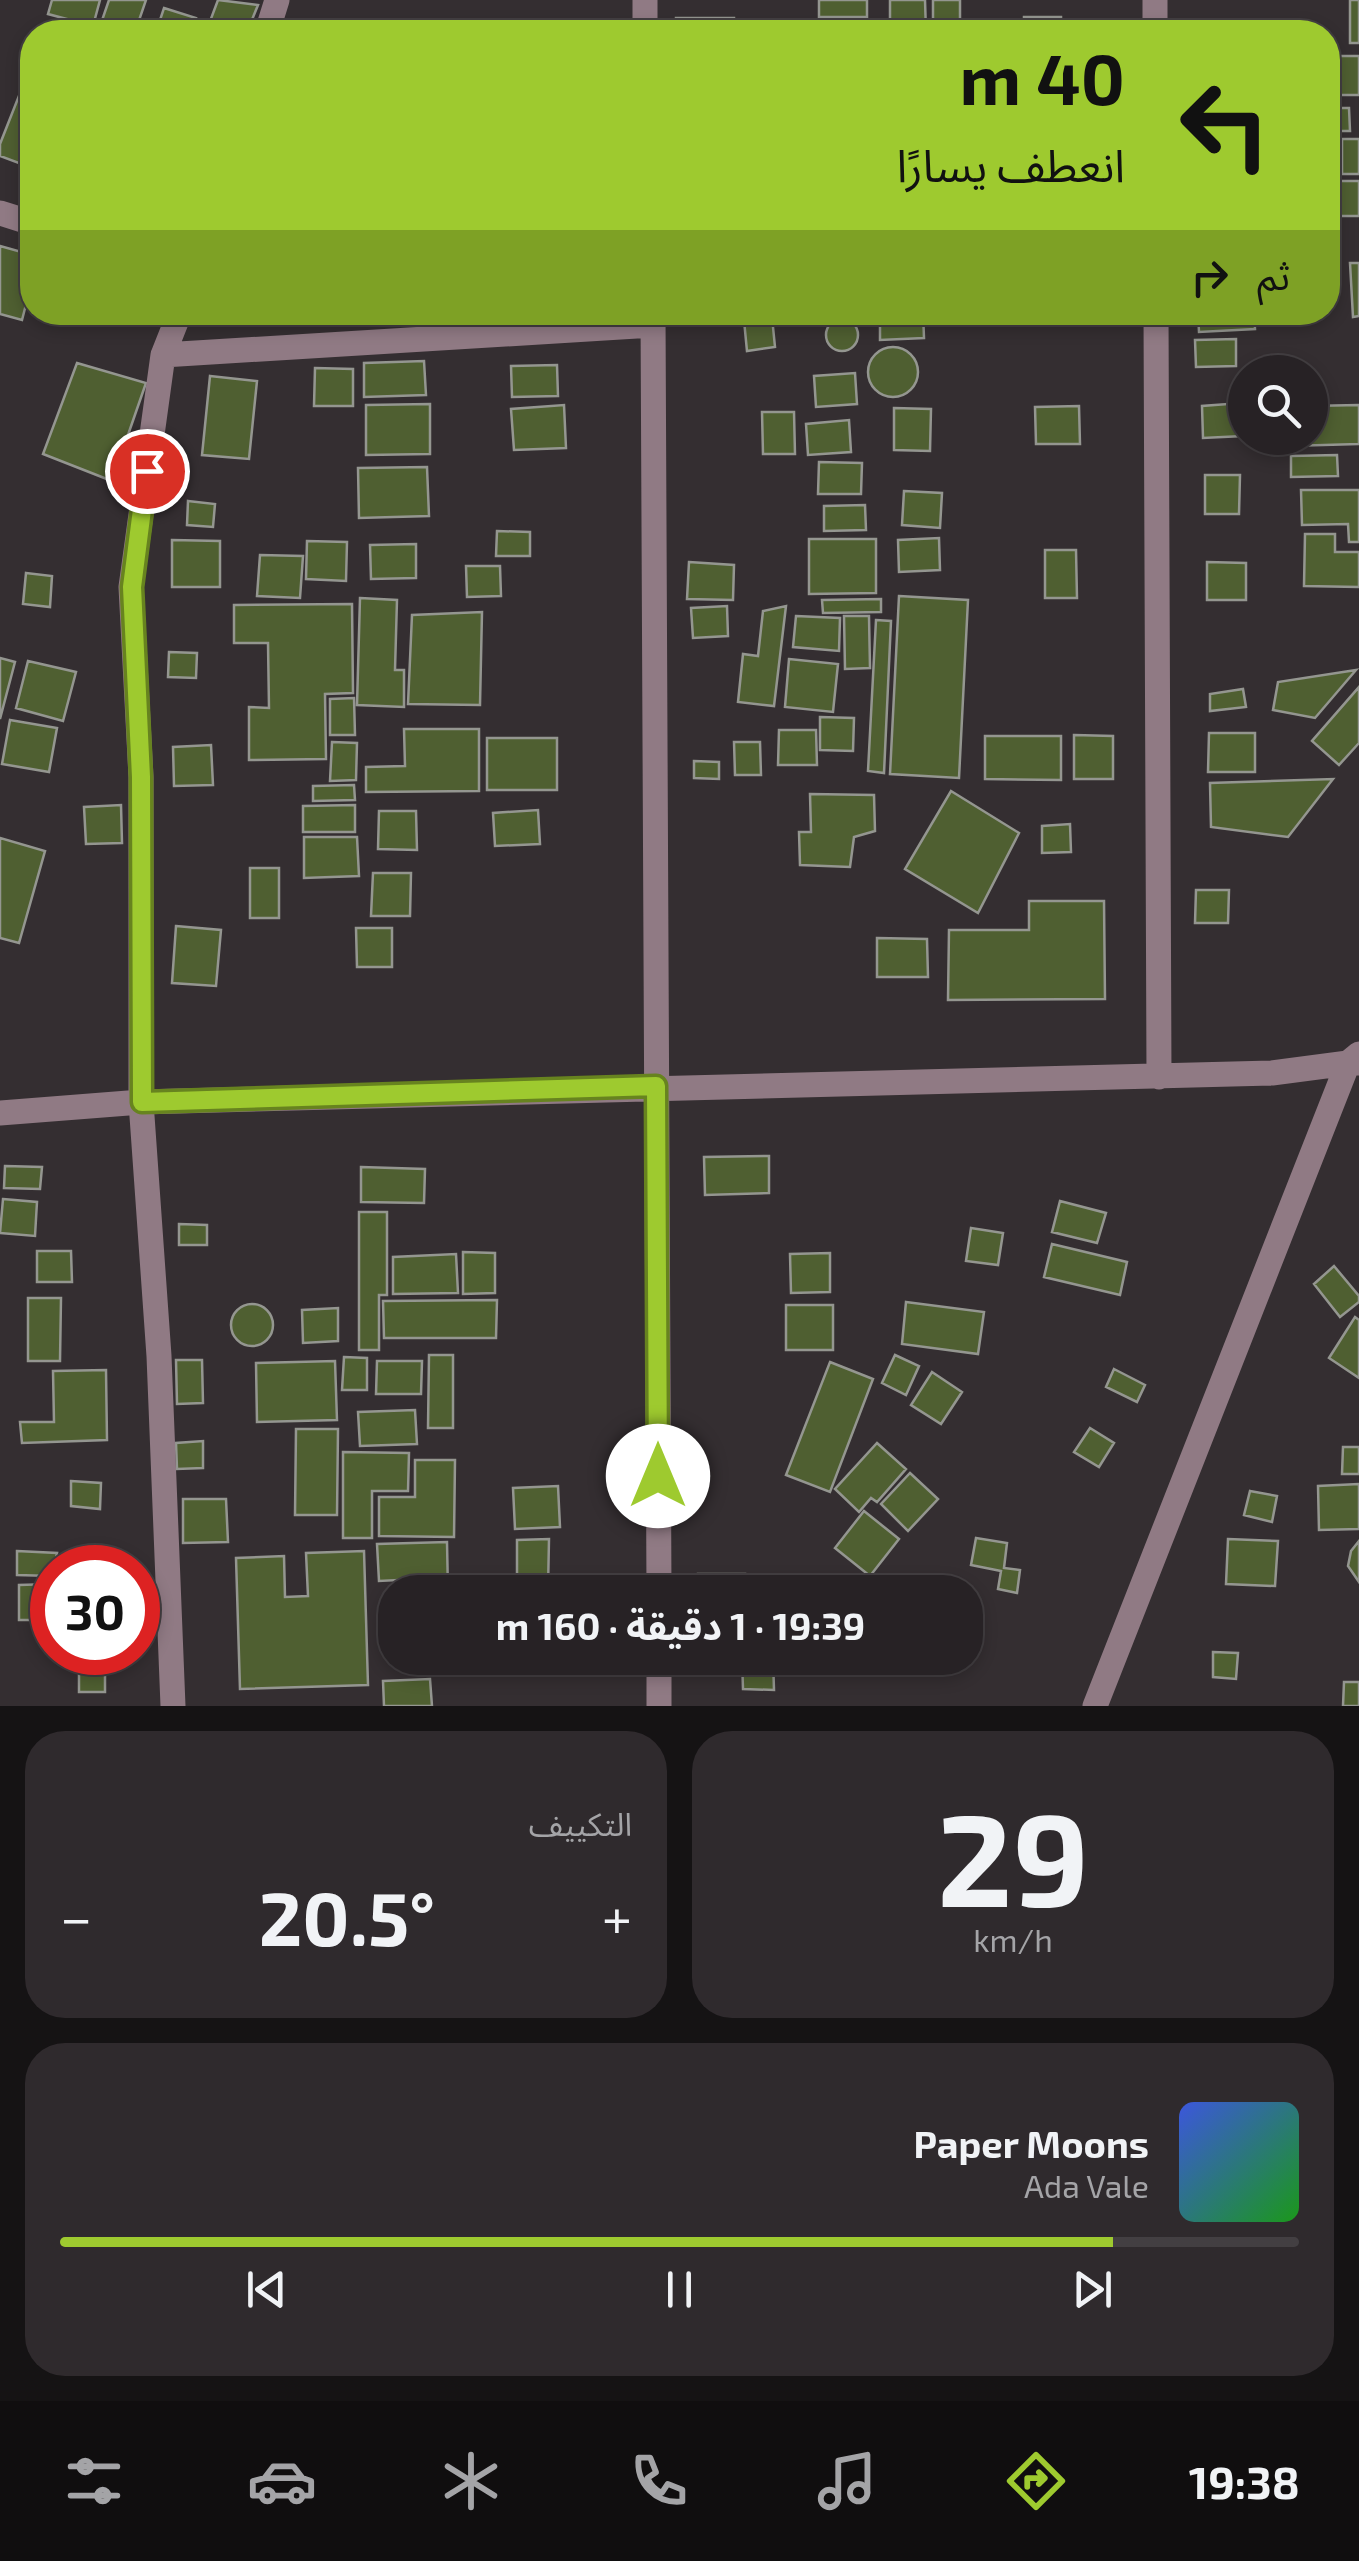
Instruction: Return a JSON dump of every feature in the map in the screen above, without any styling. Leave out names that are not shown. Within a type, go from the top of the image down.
[{"type":"street","points":[[173,1706],[160,1356],[142,1102],[141,777],[132,587],[163,355],[175,325]]},
{"type":"street","points":[[163,355],[571,325]]},
{"type":"street","points":[[653,325],[659,1575]]},
{"type":"street","points":[[1156,325],[1160,1077]]},
{"type":"street","points":[[0,1114],[142,1102],[1272,1073],[1355,1060]]},
{"type":"street","points":[[1095,1706],[1355,1060]]},
{"type":"street","points":[[659,1675],[660,1706]]},
{"type":"building","points":[[52,0],[100,0],[95,20],[70,20],[48,14]]},
{"type":"building","points":[[109,0],[146,0],[139,20],[102,20]]},
{"type":"building","points":[[218,0],[258,5],[252,20],[210,20]]},
{"type":"building","points":[[819,0],[867,0],[867,17],[819,17]]},
{"type":"building","points":[[890,0],[925,0],[926,20],[890,20]]},
{"type":"building","points":[[933,0],[960,0],[960,20],[933,20]]},
{"type":"building","points":[[1350,0],[1359,0],[1359,43],[1350,43]]},
{"type":"building","points":[[164,8],[196,18],[195,20],[160,20]]},
{"type":"building","points":[[1024,17],[1061,17],[1061,20]]},
{"type":"building","points":[[676,18],[734,18],[734,20]]},
{"type":"building","points":[[1340,56],[1359,56],[1359,95],[1340,95]]},
{"type":"building","points":[[20,93],[20,164],[0,156],[0,144]]},
{"type":"building","points":[[1340,108],[1349,108],[1350,131],[1340,131]]},
{"type":"building","points":[[1342,139],[1359,139],[1359,174],[1342,174]]},
{"type":"building","points":[[1340,181],[1359,181],[1359,216],[1340,216]]},
{"type":"building","points":[[0,246],[20,252],[20,319],[0,314]]},
{"type":"building","points":[[1350,263],[1359,263],[1359,316],[1353,317]]},
{"type":"building","points":[[744,325],[773,325],[775,347],[747,351]]},
{"type":"building","points":[[830,325],[854,325],[857,341],[848,350],[836,350],[827,341]]},
{"type":"building","points":[[880,325],[924,325],[924,338],[880,340]]},
{"type":"building","points":[[1199,325],[1255,325],[1255,329],[1199,332]]},
{"type":"building","points":[[1236,339],[1236,355],[1228,355],[1228,366],[1196,367],[1195,340]]},
{"type":"building","points":[[893,347],[910,355],[918,372],[910,389],[893,397],[876,389],[868,372],[876,355]]},
{"type":"building","points":[[424,361],[426,395],[364,397],[364,363]]},
{"type":"building","points":[[77,363],[146,383],[112,481],[43,454]]},
{"type":"building","points":[[557,365],[558,396],[512,397],[511,366]]},
{"type":"building","points":[[315,368],[353,369],[353,406],[314,406]]},
{"type":"building","points":[[855,373],[857,404],[816,407],[814,376]]},
{"type":"building","points":[[210,376],[257,381],[249,459],[202,455]]},
{"type":"building","points":[[430,404],[430,454],[366,455],[366,405]]},
{"type":"building","points":[[1228,404],[1228,437],[1203,438],[1202,406]]},
{"type":"building","points":[[564,405],[566,448],[514,450],[511,409]]},
{"type":"building","points":[[1359,405],[1359,444],[1328,445],[1328,406]]},
{"type":"building","points":[[1079,406],[1080,444],[1036,444],[1035,407]]},
{"type":"building","points":[[894,408],[931,409],[930,451],[894,450]]},
{"type":"building","points":[[762,412],[794,412],[795,454],[763,454]]},
{"type":"building","points":[[849,420],[851,452],[808,455],[806,424]]},
{"type":"building","points":[[1337,455],[1338,476],[1291,477],[1291,456]]},
{"type":"building","points":[[819,462],[862,463],[861,494],[818,494]]},
{"type":"building","points":[[427,467],[429,516],[359,518],[358,468]]},
{"type":"building","points":[[1205,475],[1240,475],[1239,514],[1205,514]]},
{"type":"building","points":[[1301,490],[1359,490],[1359,542],[1349,542],[1348,524],[1302,525]]},
{"type":"building","points":[[904,491],[942,493],[940,528],[902,525]]},
{"type":"building","points":[[188,501],[215,504],[213,527],[187,525]]},
{"type":"building","points":[[865,505],[866,530],[824,531],[824,506]]},
{"type":"building","points":[[497,531],[530,532],[530,556],[496,556]]},
{"type":"building","points":[[1305,534],[1335,534],[1335,552],[1359,552],[1359,587],[1304,586]]},
{"type":"building","points":[[939,538],[940,570],[899,572],[898,540]]},
{"type":"building","points":[[809,539],[876,539],[876,593],[809,594]]},
{"type":"building","points":[[172,540],[220,541],[220,587],[172,587]]},
{"type":"building","points":[[307,541],[347,542],[346,581],[306,579]]},
{"type":"building","points":[[416,544],[416,578],[371,579],[370,545]]},
{"type":"building","points":[[1045,550],[1076,550],[1077,598],[1045,598]]},
{"type":"building","points":[[260,555],[303,556],[300,598],[257,596]]},
{"type":"building","points":[[689,562],[734,565],[733,600],[687,599]]},
{"type":"building","points":[[1207,562],[1246,563],[1246,600],[1207,600]]},
{"type":"building","points":[[466,566],[500,566],[501,596],[467,597]]},
{"type":"building","points":[[26,573],[52,576],[50,607],[23,604]]},
{"type":"building","points":[[899,596],[968,600],[959,778],[890,774]]},
{"type":"building","points":[[360,598],[397,600],[395,670],[404,670],[404,707],[357,705]]},
{"type":"building","points":[[881,599],[881,612],[823,613],[822,600]]},
{"type":"building","points":[[352,604],[353,693],[325,694],[326,759],[249,760],[249,707],[269,708],[268,643],[234,643],[234,605]]},
{"type":"building","points":[[727,606],[728,636],[693,638],[691,608]]},
{"type":"building","points":[[786,606],[774,706],[738,702],[743,654],[758,656],[763,611]]},
{"type":"building","points":[[482,612],[480,705],[408,704],[412,615]]},
{"type":"building","points":[[796,616],[840,618],[839,651],[793,647]]},
{"type":"building","points":[[844,616],[869,616],[870,668],[845,669]]},
{"type":"building","points":[[876,620],[891,621],[884,773],[868,771]]},
{"type":"building","points":[[169,652],[197,653],[196,678],[168,677]]},
{"type":"building","points":[[0,658],[15,662],[0,719]]},
{"type":"building","points":[[789,659],[838,664],[833,712],[785,707]]},
{"type":"building","points":[[28,661],[76,672],[63,721],[16,708]]},
{"type":"building","points":[[1356,670],[1315,718],[1273,710],[1278,682]]},
{"type":"building","points":[[1359,687],[1359,743],[1339,765],[1312,741]]},
{"type":"building","points":[[1243,689],[1246,707],[1210,711],[1210,694]]},
{"type":"building","points":[[354,698],[355,735],[330,735],[330,699]]},
{"type":"building","points":[[820,717],[854,718],[853,751],[820,750]]},
{"type":"building","points":[[10,720],[57,728],[49,772],[2,764]]},
{"type":"building","points":[[404,729],[479,729],[479,791],[366,792],[366,767],[405,766]]},
{"type":"building","points":[[779,730],[816,730],[817,765],[778,765]]},
{"type":"building","points":[[1209,733],[1255,733],[1255,772],[1208,772]]},
{"type":"building","points":[[1074,735],[1113,736],[1113,779],[1074,779]]},
{"type":"building","points":[[985,736],[1061,736],[1061,780],[985,779]]},
{"type":"building","points":[[487,738],[557,738],[557,790],[487,790]]},
{"type":"building","points":[[332,742],[357,743],[356,780],[330,781]]},
{"type":"building","points":[[734,742],[760,742],[761,775],[735,775]]},
{"type":"building","points":[[211,745],[213,785],[174,786],[173,747]]},
{"type":"building","points":[[694,761],[719,762],[719,779],[694,778]]},
{"type":"building","points":[[1333,779],[1288,837],[1211,827],[1210,783]]},
{"type":"building","points":[[354,785],[355,800],[313,801],[313,786]]},
{"type":"building","points":[[951,791],[1019,833],[978,913],[905,869]]},
{"type":"building","points":[[810,794],[874,795],[875,831],[854,837],[850,867],[800,865],[799,832],[811,832]]},
{"type":"building","points":[[121,805],[122,843],[86,844],[84,807]]},
{"type":"building","points":[[355,805],[355,832],[303,832],[303,806]]},
{"type":"building","points":[[538,810],[540,844],[495,846],[493,813]]},
{"type":"building","points":[[379,811],[416,811],[417,850],[378,849]]},
{"type":"building","points":[[1070,824],[1071,852],[1042,853],[1042,826]]},
{"type":"building","points":[[304,837],[357,837],[359,876],[304,878]]},
{"type":"building","points":[[0,838],[45,851],[19,943],[0,938]]},
{"type":"building","points":[[250,868],[279,868],[279,918],[250,918]]},
{"type":"building","points":[[373,873],[411,873],[410,916],[371,916]]},
{"type":"building","points":[[1196,890],[1229,890],[1228,923],[1195,923]]},
{"type":"building","points":[[1029,901],[1104,901],[1105,999],[948,1000],[949,930],[1029,930]]},
{"type":"building","points":[[176,926],[221,930],[216,986],[172,983]]},
{"type":"building","points":[[356,928],[392,928],[392,967],[357,967]]},
{"type":"building","points":[[877,938],[927,939],[928,977],[877,977]]},
{"type":"building","points":[[769,1156],[769,1193],[705,1195],[704,1157]]},
{"type":"building","points":[[5,1166],[42,1167],[40,1189],[4,1188]]},
{"type":"building","points":[[361,1167],[425,1169],[424,1203],[361,1202]]},
{"type":"building","points":[[3,1199],[37,1202],[35,1236],[0,1233]]},
{"type":"building","points":[[1060,1201],[1106,1213],[1097,1243],[1052,1232]]},
{"type":"building","points":[[359,1212],[387,1212],[387,1295],[379,1295],[379,1350],[359,1350]]},
{"type":"building","points":[[179,1224],[207,1225],[207,1245],[179,1245]]},
{"type":"building","points":[[971,1228],[1003,1233],[998,1265],[966,1261]]},
{"type":"building","points":[[1052,1244],[1127,1262],[1120,1295],[1044,1277]]},
{"type":"building","points":[[37,1251],[71,1251],[72,1282],[37,1282]]},
{"type":"building","points":[[463,1252],[495,1253],[495,1293],[463,1294]]},
{"type":"building","points":[[830,1253],[830,1292],[791,1293],[790,1254]]},
{"type":"building","points":[[456,1254],[458,1293],[393,1294],[393,1257]]},
{"type":"building","points":[[1334,1266],[1359,1296],[1359,1302],[1340,1317],[1314,1284]]},
{"type":"building","points":[[28,1298],[61,1298],[60,1361],[28,1361]]},
{"type":"building","points":[[497,1300],[496,1338],[384,1338],[383,1301]]},
{"type":"building","points":[[906,1302],[984,1312],[978,1354],[902,1344]]},
{"type":"building","points":[[252,1304],[267,1310],[273,1325],[267,1340],[252,1346],[237,1340],[231,1325],[237,1310]]},
{"type":"building","points":[[786,1305],[833,1305],[833,1350],[786,1350]]},
{"type":"building","points":[[338,1308],[338,1341],[303,1343],[302,1310]]},
{"type":"building","points":[[1355,1317],[1359,1320],[1359,1378],[1329,1358]]},
{"type":"building","points":[[429,1355],[453,1355],[453,1428],[428,1428]]},
{"type":"building","points":[[895,1355],[919,1366],[906,1395],[882,1383]]},
{"type":"building","points":[[344,1357],[367,1358],[367,1390],[342,1390]]},
{"type":"building","points":[[176,1360],[202,1360],[203,1403],[177,1404]]},
{"type":"building","points":[[335,1361],[337,1420],[257,1422],[256,1363]]},
{"type":"building","points":[[377,1361],[422,1361],[421,1394],[376,1394]]},
{"type":"building","points":[[830,1362],[873,1379],[830,1492],[786,1475]]},
{"type":"building","points":[[1114,1369],[1145,1385],[1137,1402],[1106,1387]]},
{"type":"building","points":[[106,1370],[107,1440],[22,1443],[20,1422],[54,1422],[53,1371]]},
{"type":"building","points":[[932,1372],[962,1392],[941,1424],[911,1405]]},
{"type":"building","points":[[415,1410],[417,1444],[360,1446],[358,1412]]},
{"type":"building","points":[[1090,1428],[1114,1443],[1099,1467],[1074,1452]]},
{"type":"building","points":[[296,1429],[338,1429],[337,1515],[295,1515]]},
{"type":"building","points":[[203,1441],[203,1468],[177,1469],[176,1443]]},
{"type":"building","points":[[877,1443],[906,1469],[877,1502],[871,1498],[859,1512],[835,1489]]},
{"type":"building","points":[[1343,1447],[1359,1447],[1359,1474],[1342,1474]]},
{"type":"building","points":[[343,1452],[409,1453],[408,1491],[372,1491],[372,1538],[343,1538]]},
{"type":"building","points":[[415,1460],[455,1460],[454,1537],[379,1536],[379,1497],[415,1497]]},
{"type":"building","points":[[910,1473],[938,1499],[908,1531],[881,1504]]},
{"type":"building","points":[[71,1481],[101,1483],[100,1509],[71,1506]]},
{"type":"building","points":[[1359,1484],[1359,1529],[1319,1530],[1318,1486]]},
{"type":"building","points":[[558,1486],[560,1527],[515,1529],[513,1488]]},
{"type":"building","points":[[1250,1491],[1277,1496],[1272,1522],[1244,1515]]},
{"type":"building","points":[[183,1499],[226,1499],[228,1542],[183,1543]]},
{"type":"building","points":[[864,1511],[899,1539],[871,1575],[835,1548]]},
{"type":"building","points":[[976,1538],[1007,1543],[1004,1568],[1020,1570],[1017,1593],[998,1589],[1001,1571],[971,1565]]},
{"type":"building","points":[[549,1539],[548,1575],[517,1575],[517,1540]]},
{"type":"building","points":[[1228,1539],[1278,1541],[1275,1586],[1226,1584]]},
{"type":"building","points":[[1359,1541],[1359,1582],[1348,1566],[1351,1551]]},
{"type":"building","points":[[447,1542],[448,1575],[379,1575],[377,1544]]},
{"type":"building","points":[[17,1551],[30,1552],[30,1575],[17,1575]]},
{"type":"building","points":[[364,1551],[368,1685],[240,1689],[236,1558],[284,1556],[285,1597],[308,1596],[306,1553]]},
{"type":"building","points":[[19,1585],[30,1585],[30,1620],[19,1620]]},
{"type":"building","points":[[1213,1652],[1238,1653],[1236,1679],[1213,1677]]},
{"type":"building","points":[[79,1675],[105,1675],[105,1692],[79,1692]]},
{"type":"building","points":[[743,1675],[774,1675],[774,1690],[743,1689]]},
{"type":"building","points":[[430,1679],[432,1706],[384,1706],[383,1681]]},
{"type":"building","points":[[1344,1682],[1359,1682],[1359,1706],[1343,1706]]},
{"type":"route","points":[[147,471],[132,587],[141,777],[142,1102],[656,1086],[658,1476]]}]
